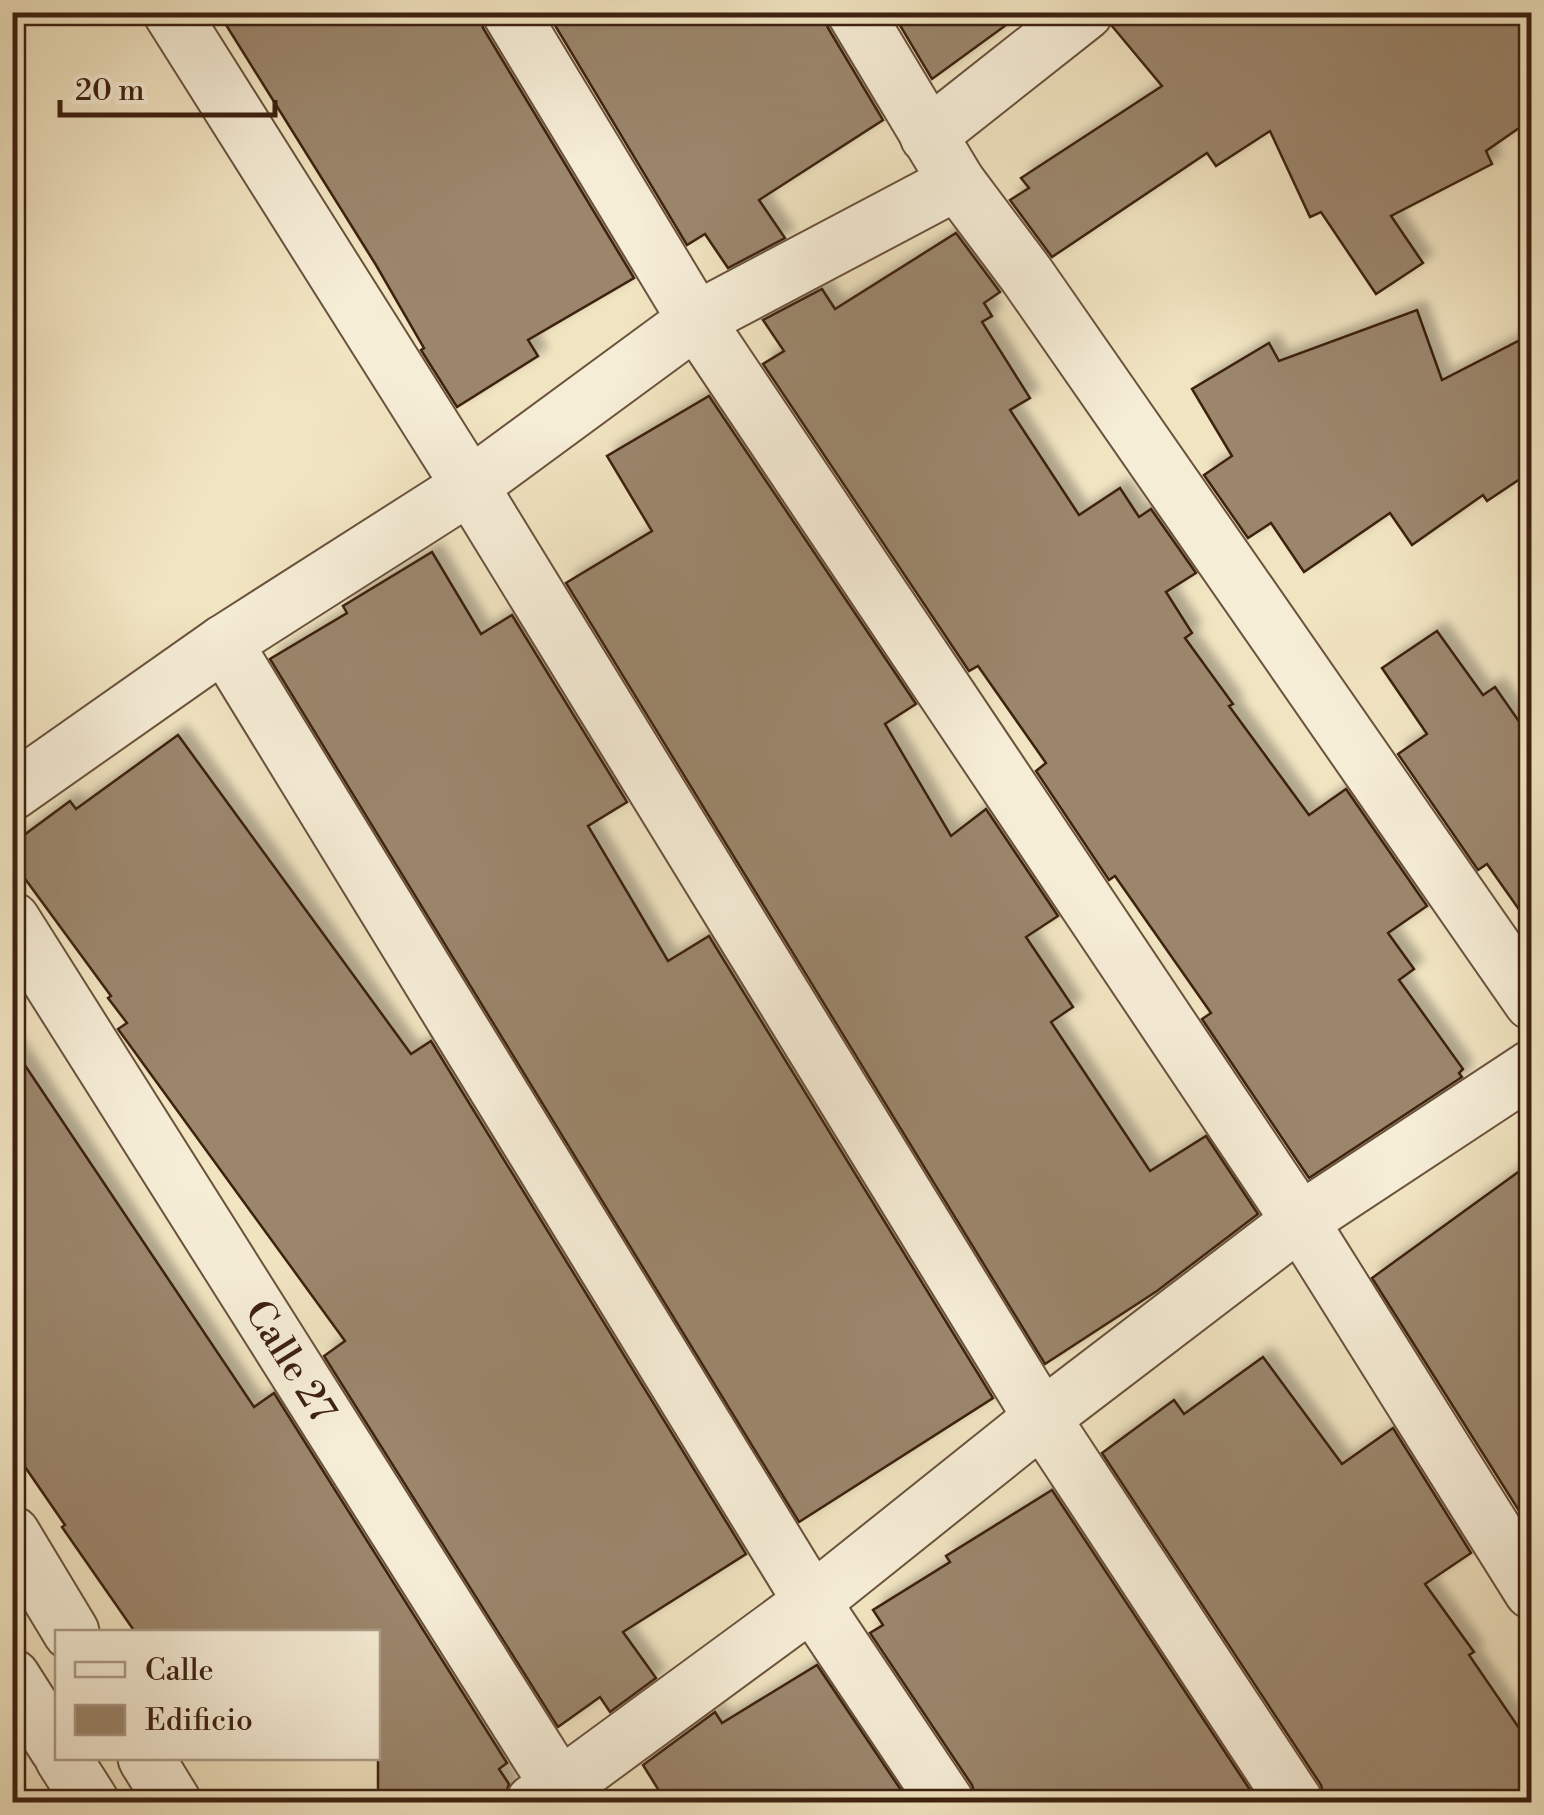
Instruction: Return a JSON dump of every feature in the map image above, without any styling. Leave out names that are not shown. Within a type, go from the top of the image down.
[{"type":"street","points":[[171,12],[470,486],[1042,1418],[1295,1802]]},
{"type":"street","points":[[510,12],[696,320],[1300,1222],[1532,1591]]},
{"type":"street","points":[[854,12],[957,182],[1026,274],[1532,1002]]},
{"type":"street","points":[[928,136],[1085,12]]},
{"type":"street","points":[[12,792],[224,643],[470,486],[696,320],[957,182]]},
{"type":"street","points":[[224,643],[812,1602],[946,1802]]},
{"type":"street","name":"Calle 27","points":[[12,920],[554,1798]]},
{"type":"street","points":[[554,1798],[1300,1222],[1532,1068]]},
{"type":"street","points":[[12,1534],[71,1630]]},
{"type":"street","points":[[12,1677],[55,1744]]},
{"type":"street","points":[[64,1760],[91,1802]]},
{"type":"street","points":[[147,1760],[173,1802]]},
{"type":"building","points":[[218,12],[479,12],[483,28],[634,278],[528,340],[538,356],[457,407],[421,350],[424,348],[376,265]]},
{"type":"building","points":[[547,12],[824,12],[828,28],[883,120],[759,200],[785,238],[728,268],[705,234],[687,245]]},
{"type":"building","points":[[892,12],[1024,12],[932,79]]},
{"type":"building","points":[[1115,12],[1532,12],[1532,119],[1486,151],[1492,164],[1391,216],[1423,263],[1376,294],[1321,212],[1310,217],[1270,131],[1216,166],[1207,153],[1052,257],[1010,200],[1029,188],[1021,178],[1162,86],[1112,26]]},
{"type":"building","points":[[956,233],[1000,292],[984,303],[992,316],[982,322],[1030,398],[1010,410],[1079,515],[1120,488],[1139,517],[1151,509],[1196,573],[1166,592],[1192,633],[1185,638],[1233,704],[1229,706],[1309,815],[1346,789],[1427,906],[1388,933],[1414,969],[1399,980],[1463,1069],[1459,1073],[1462,1077],[1309,1178],[1202,1019],[1211,1013],[1115,876],[1109,880],[1036,771],[1046,763],[978,666],[969,671],[763,364],[784,351],[763,320],[822,289],[835,309]]},
{"type":"building","points":[[1417,310],[1442,380],[1532,334],[1532,471],[1487,501],[1483,495],[1412,545],[1390,513],[1304,572],[1271,523],[1248,538],[1204,475],[1232,456],[1192,389],[1269,343],[1279,361]]},
{"type":"building","points":[[709,396],[916,704],[885,724],[951,836],[986,809],[1058,916],[1026,937],[1073,1007],[1051,1022],[1150,1171],[1206,1136],[1258,1214],[1157,1291],[1045,1364],[566,583],[652,531],[607,456]]},
{"type":"building","points":[[432,552],[481,634],[512,615],[627,802],[588,826],[668,961],[709,936],[993,1398],[799,1522],[270,659],[347,613],[343,606]]},
{"type":"building","points":[[1437,631],[1483,695],[1495,687],[1532,740],[1532,928],[1487,864],[1478,870],[1398,754],[1427,734],[1382,668]]},
{"type":"building","points":[[178,735],[411,1054],[431,1041],[746,1554],[623,1632],[656,1678],[610,1712],[600,1697],[558,1727],[324,1356],[345,1341],[118,1029],[127,1023],[108,998],[111,996],[12,861],[12,844],[70,801],[76,809]]},
{"type":"building","points":[[12,1046],[254,1407],[274,1393],[507,1763],[499,1769],[509,1784],[503,1802],[378,1802],[380,1630],[134,1630],[12,1448]]},
{"type":"building","points":[[1532,1162],[1532,1512],[1523,1517],[1372,1278]]},
{"type":"building","points":[[1263,1357],[1342,1464],[1393,1428],[1471,1553],[1425,1584],[1474,1652],[1469,1655],[1532,1747],[1532,1802],[1326,1802],[1321,1785],[1102,1453],[1174,1400],[1184,1414]]},
{"type":"building","points":[[1052,1490],[1258,1802],[977,1802],[972,1785],[870,1633],[883,1625],[873,1610],[950,1562],[946,1556]]},
{"type":"building","points":[[817,1665],[909,1802],[666,1802],[643,1765],[715,1712],[722,1723]]}]
